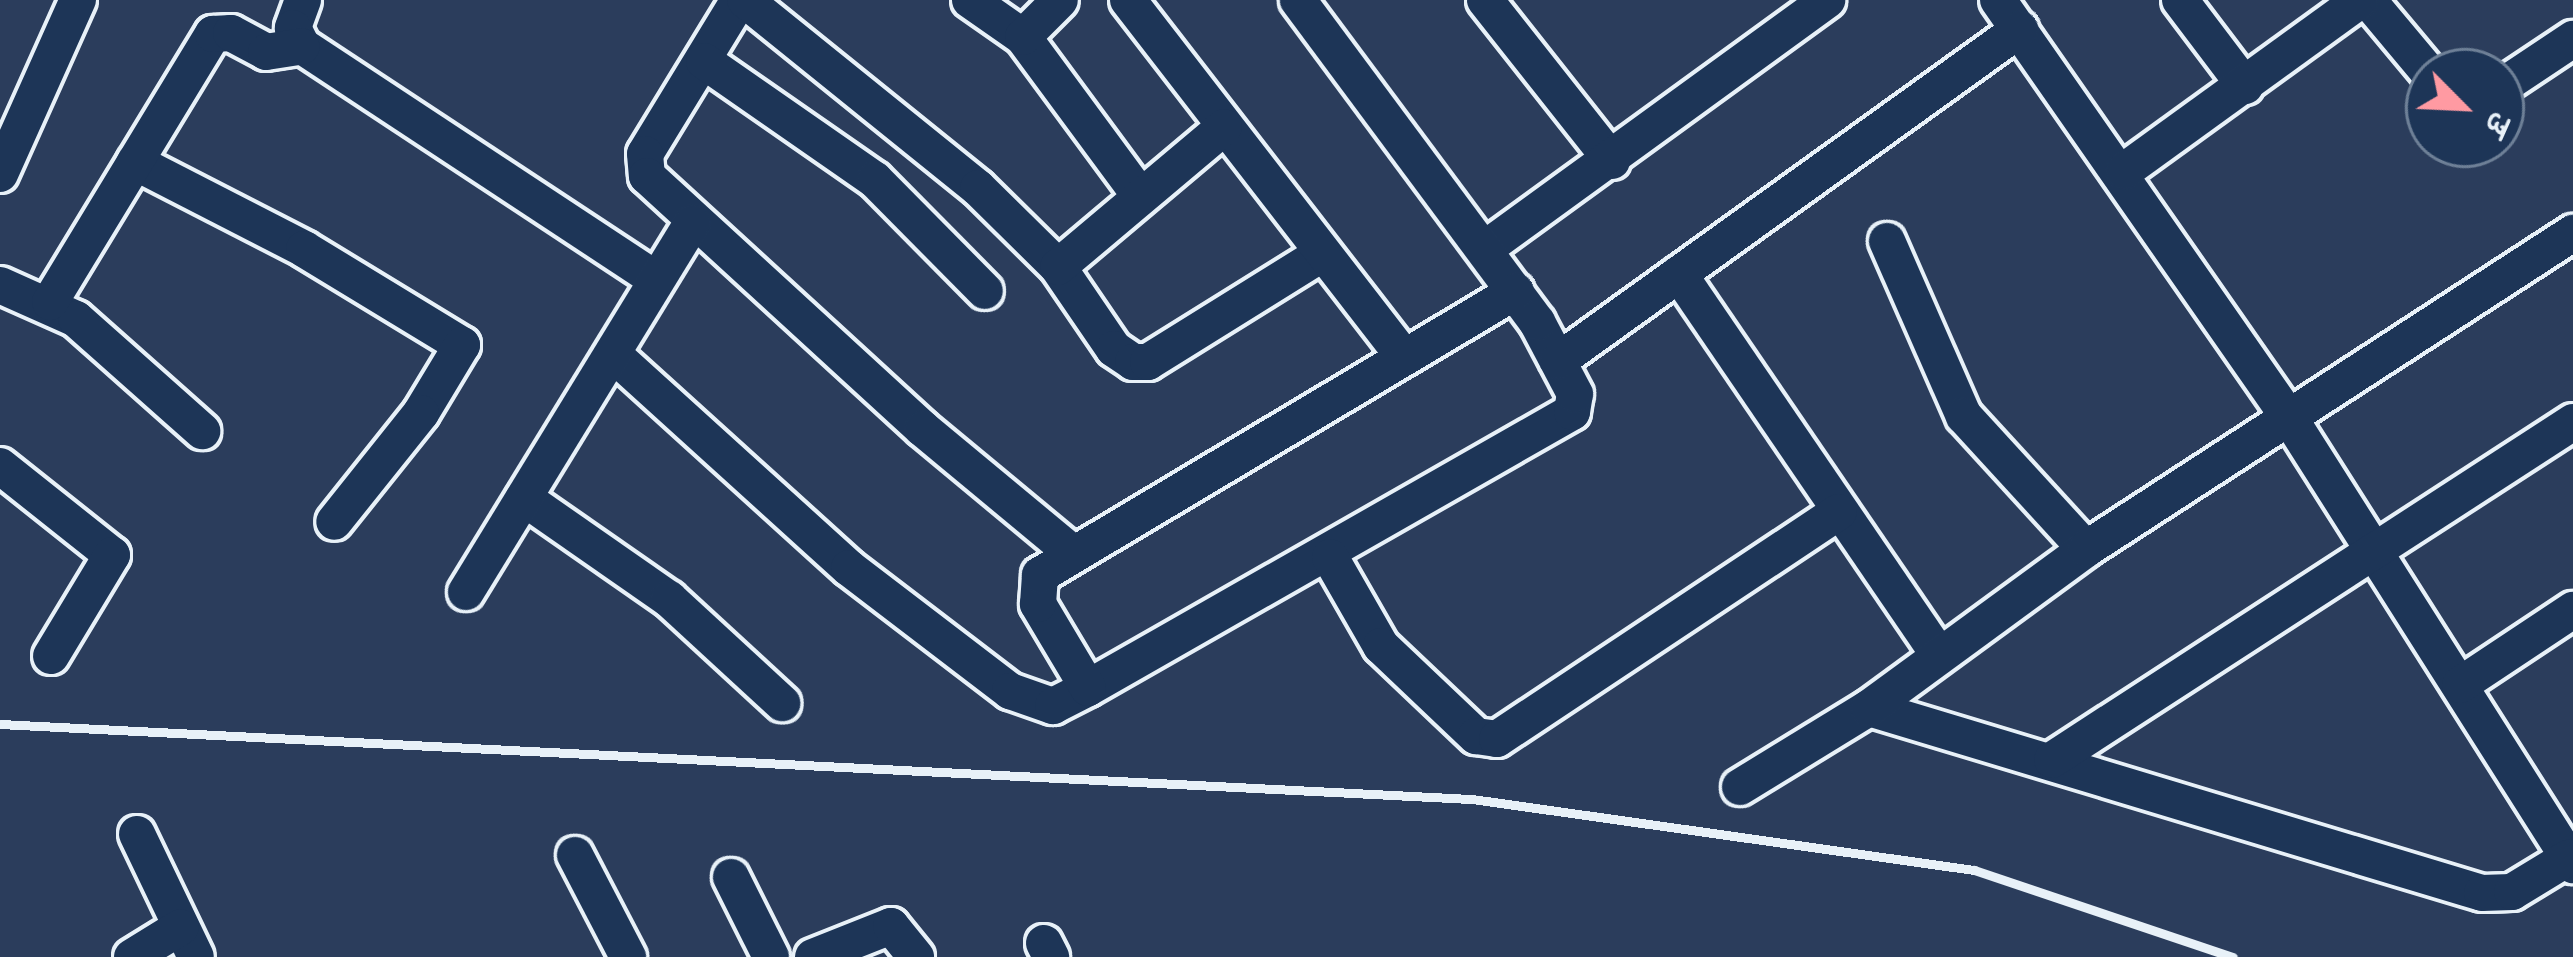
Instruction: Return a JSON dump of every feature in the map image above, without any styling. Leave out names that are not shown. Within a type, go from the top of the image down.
[{"type":"street","points":[[0,174],[78,0]]},
{"type":"street","points":[[303,0],[293,28],[302,46],[656,279]]},
{"type":"street","points":[[1071,552],[692,223],[644,167],[742,0],[942,154],[1058,267],[1114,349],[1148,362],[1320,255]]},
{"type":"street","points":[[970,0],[1024,37],[1138,194]]},
{"type":"street","points":[[1024,37],[1060,0]]},
{"type":"street","points":[[1128,0],[1320,255],[1404,357]]},
{"type":"street","points":[[614,355],[849,568],[1010,692],[1053,706],[1088,688],[1330,557],[1564,421],[1575,394],[1486,248],[1298,0]]},
{"type":"street","points":[[1485,0],[1612,161]]},
{"type":"street","points":[[1486,248],[1612,161],[1827,0]]},
{"type":"street","points":[[2180,0],[2245,86]]},
{"type":"street","points":[[2124,171],[2364,0],[2407,48]]},
{"type":"street","points":[[1558,362],[1679,274],[2009,14],[2124,171],[2566,841],[2512,892],[2482,893],[1869,708]]},
{"type":"street","points":[[50,302],[213,34],[231,33],[266,52],[302,46]]},
{"type":"street","points":[[2525,71],[2573,40]]},
{"type":"street","points":[[704,61],[875,180],[985,291]]},
{"type":"street","points":[[1058,267],[1138,194],[1224,127]]},
{"type":"street","points":[[135,161],[304,249],[462,345],[422,413],[334,522]]},
{"type":"street","points":[[466,592],[692,223]]},
{"type":"street","points":[[1740,787],[1869,708],[2086,549],[2292,422],[2573,233]]},
{"type":"street","points":[[1887,241],[1964,416],[2086,549]]},
{"type":"street","points":[[1679,274],[1938,654]]},
{"type":"street","points":[[0,285],[50,302],[202,431]]},
{"type":"street","points":[[1088,688],[1033,593],[1040,575],[1071,552],[1516,291]]},
{"type":"street","points":[[2052,760],[2573,422]]},
{"type":"street","points":[[6,483],[112,556],[51,656]]},
{"type":"street","points":[[524,498],[669,599],[782,703]]},
{"type":"street","points":[[1330,557],[1382,646],[1476,736],[1497,740],[1839,512]]},
{"type":"street","points":[[2460,685],[2573,610]]},
{"type":"street","points":[[132,957],[189,942],[137,834]]},
{"type":"street","points":[[575,855],[628,957]]},
{"type":"street","points":[[731,877],[771,957]]},
{"type":"street","points":[[813,957],[891,926],[916,957]]},
{"type":"railway","points":[[0,724],[1472,799],[1974,870],[2233,957]]}]
